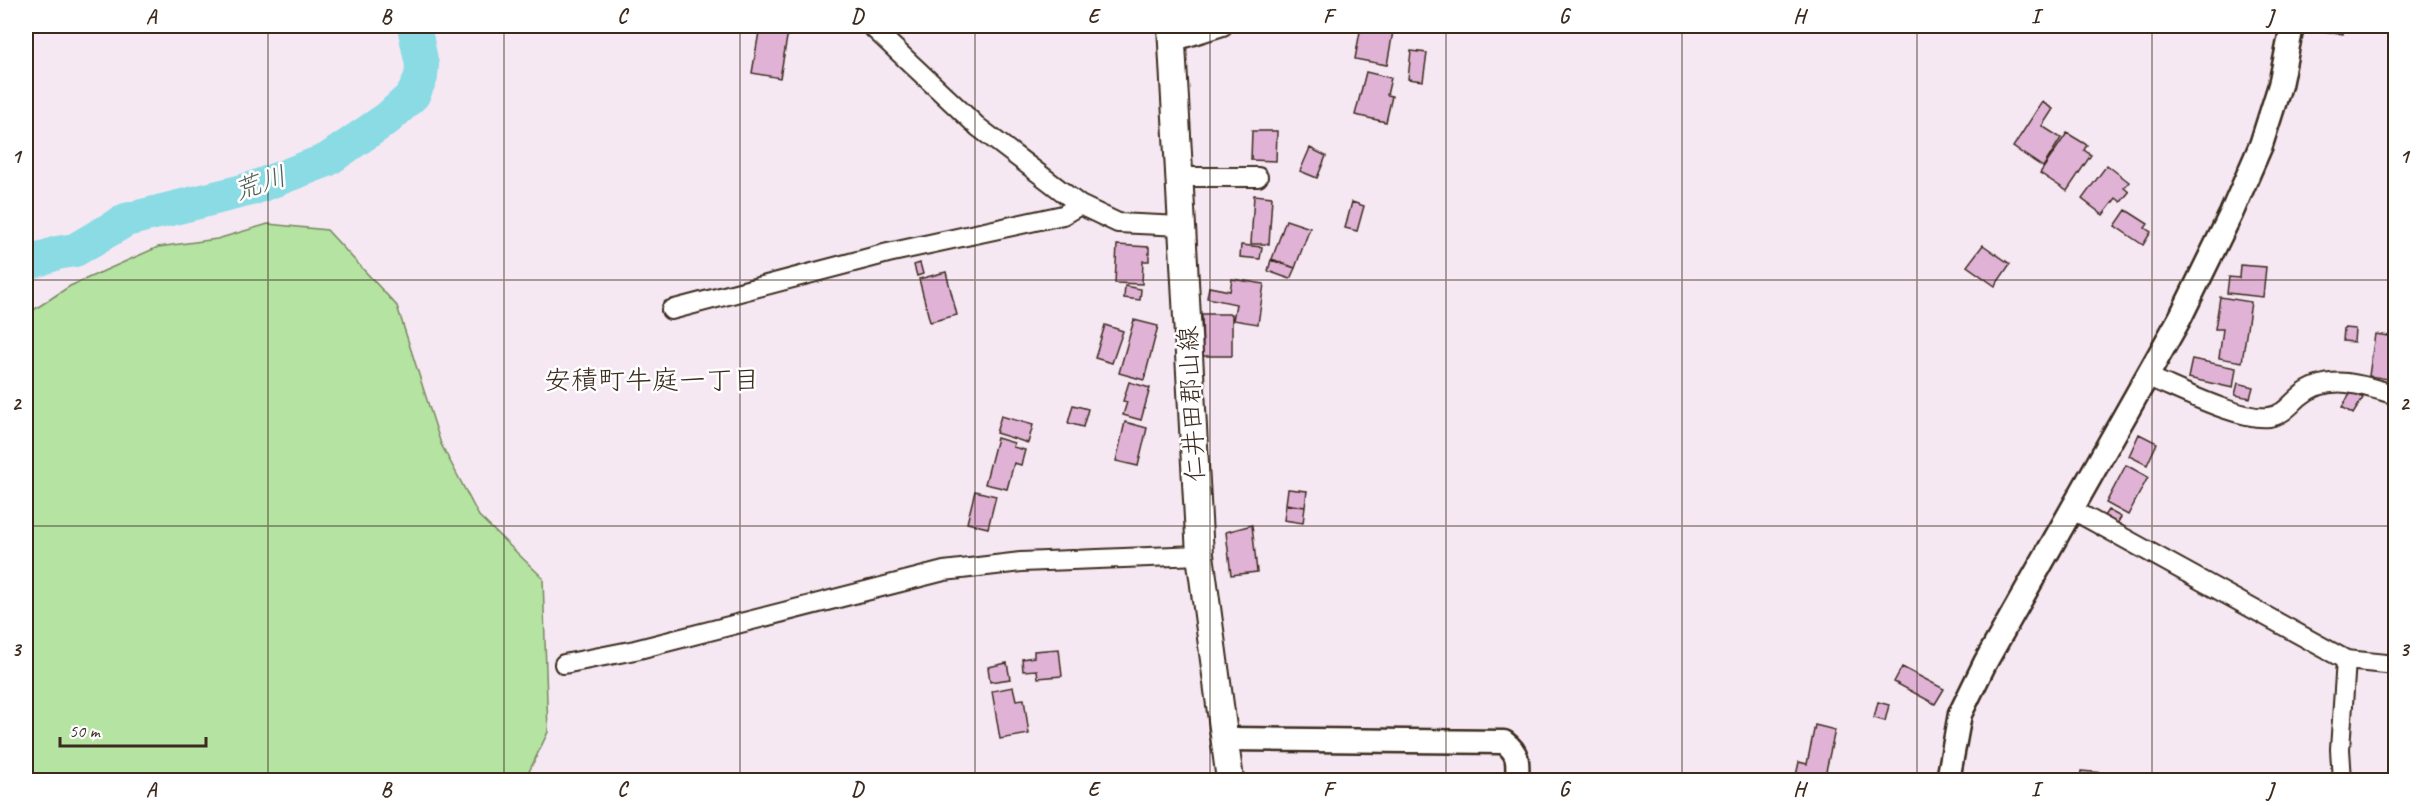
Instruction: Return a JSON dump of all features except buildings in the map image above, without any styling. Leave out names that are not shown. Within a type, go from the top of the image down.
[{"type":"main road","name":"仁井田郡山線","points":[[1171,34],[1200,555],[1230,780]]},
{"type":"street","points":[[871,26],[978,127],[1080,205],[1118,222],[1181,226]]},
{"type":"street","points":[[1171,34],[1223,26]]},
{"type":"street","points":[[1948,780],[1960,714],[1985,663],[2148,377],[2226,225],[2261,145],[2280,86],[2292,26]]},
{"type":"street","points":[[1179,177],[1258,177]]},
{"type":"street","points":[[671,310],[888,253],[1049,218],[1080,205]]},
{"type":"street","points":[[2148,377],[2233,411],[2261,417],[2278,415],[2309,389],[2331,382],[2354,383],[2396,395]]},
{"type":"street","points":[[2073,510],[2346,660],[2396,665]]},
{"type":"street","points":[[564,664],[635,650],[944,571],[1021,562],[1200,555]]},
{"type":"street","points":[[2342,780],[2340,749],[2346,660]]},
{"type":"street","points":[[1226,739],[1504,742],[1513,749],[1518,759],[1517,780]]},
{"type":"green space","points":[[268,224],[327,230],[397,306],[441,444],[479,516],[543,578],[548,732],[525,780],[26,780],[26,315],[70,286],[158,247],[217,239]]},
{"type":"waterway","name":"荒川","points":[[26,264],[57,253],[75,250],[126,220],[251,189],[327,160],[388,118],[413,95],[421,77],[422,65],[414,26]]},
{"type":"district","name":"安積町牛庭一丁目","points":[[652,380]]}]
